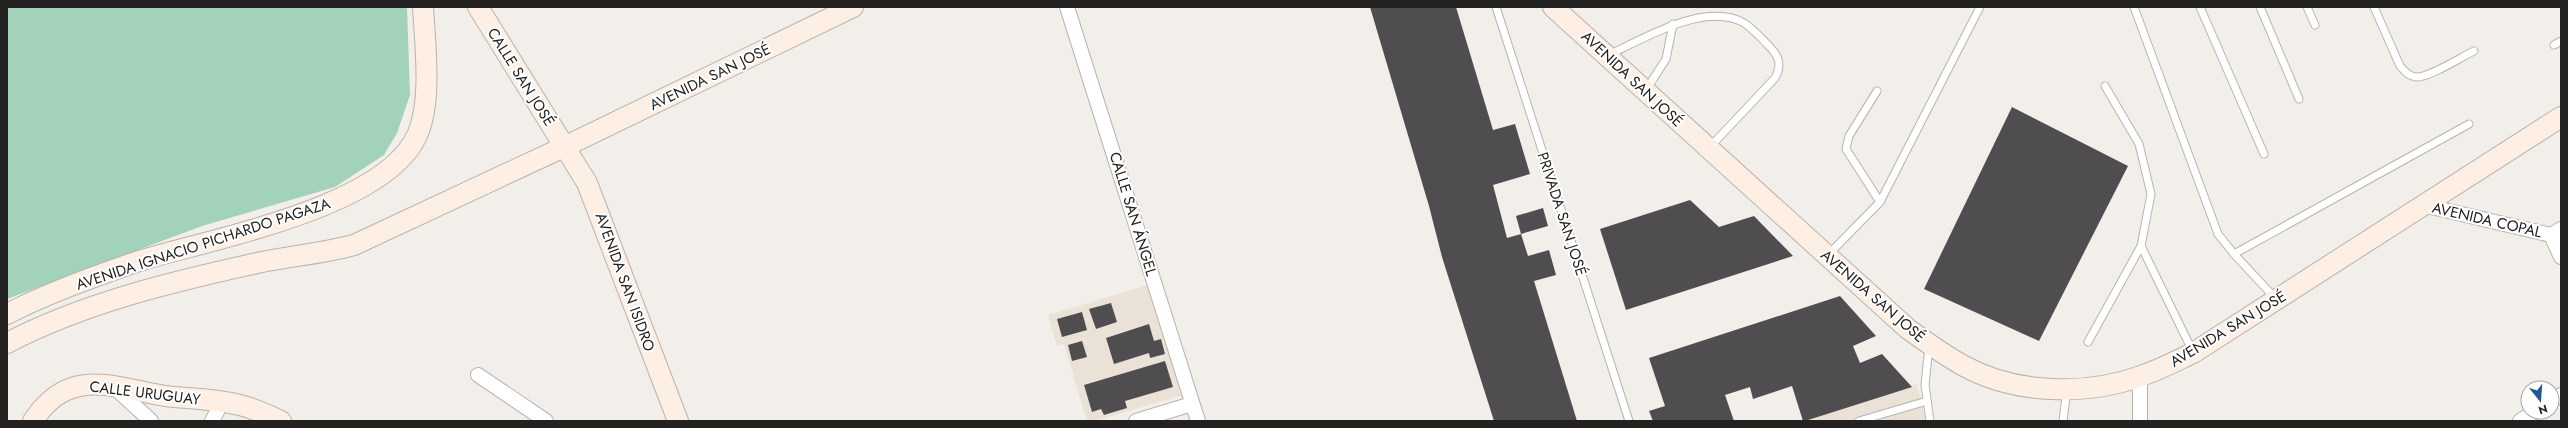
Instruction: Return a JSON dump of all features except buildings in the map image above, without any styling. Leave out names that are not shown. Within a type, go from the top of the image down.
[{"type":"main road","name":"AVENIDA IGNACIO PICHARDO PAGAZA","points":[[7,314],[70,286],[137,262],[309,212],[374,181],[394,167],[418,134],[423,117],[425,94],[423,7]]},
{"type":"main road","name":"CALLE SAN JOSÉ","points":[[478,7],[522,81],[566,146]]},
{"type":"main road","name":"AVENIDA SAN JOSÉ","points":[[566,146],[854,7]]},
{"type":"main road","name":"AVENIDA SAN JOSÉ","points":[[1553,7],[1908,329],[1965,366],[2000,380],[2040,388],[2067,389],[2101,386],[2140,377],[2193,352],[2561,117]]},
{"type":"main road","name":"AVENIDA IGNACIO PICHARDO PAGAZA","points":[[7,343],[74,314],[142,290],[264,262],[322,253],[354,245],[566,146]]},
{"type":"main road","name":"AVENIDA SAN ISIDRO","points":[[566,146],[587,183],[678,421]]},
{"type":"main road","name":"CALLE URUGUAY","points":[[33,421],[39,412],[59,394],[72,388],[86,385],[113,386],[222,402],[246,407],[281,421]]},
{"type":"street","name":"CALLE SAN ÁNGEL","points":[[1067,7],[1198,421]]},
{"type":"street","name":"AVENIDA COPAL","points":[[2423,205],[2556,232],[2561,257]]},
{"type":"street","points":[[478,375],[546,421]]},
{"type":"street","points":[[2140,377],[2140,421]]},
{"type":"street","points":[[113,386],[151,421]]},
{"type":"street","points":[[212,421],[222,402]]},
{"type":"street","points":[[1136,421],[1192,404]]},
{"type":"lane","name":"PRIVADA SAN JOSÉ","points":[[1496,7],[1629,421]]},
{"type":"lane","points":[[1827,257],[1880,202],[1980,7]]},
{"type":"lane","points":[[2134,7],[2218,234],[2276,300]]},
{"type":"lane","points":[[2200,7],[2264,154]]},
{"type":"lane","points":[[2260,7],[2299,99]]},
{"type":"lane","points":[[2307,7],[2315,25]]},
{"type":"lane","points":[[2374,7],[2400,66],[2407,74],[2416,77],[2426,75],[2474,51]]},
{"type":"lane","points":[[1607,56],[1672,24],[1715,17],[1730,17],[1745,23],[1775,52],[1779,60],[1780,69],[1775,78],[1708,149]]},
{"type":"lane","points":[[1645,92],[1666,59],[1672,24]]},
{"type":"lane","points":[[2554,45],[2561,41]]},
{"type":"lane","points":[[2088,342],[2141,246],[2152,194],[2139,144],[2105,86]]},
{"type":"lane","points":[[1877,91],[1849,136],[1846,149],[1880,202]]},
{"type":"lane","points":[[2234,254],[2469,124]]},
{"type":"lane","points":[[2141,246],[2193,352]]},
{"type":"lane","points":[[1929,344],[1925,385],[1930,421]]},
{"type":"lane","points":[[2063,421],[2067,389]]},
{"type":"lane","points":[[1859,421],[1927,401]]},
{"type":"shaded area","points":[[1148,285],[1182,395],[1095,421],[1087,421],[1064,344],[1057,346],[1048,315]]},
{"type":"shaded area","points":[[1917,384],[1926,421],[1800,421]]},
{"type":"green space","points":[[7,7],[407,7],[410,95],[397,133],[384,155],[335,187],[202,226],[7,299]]}]
